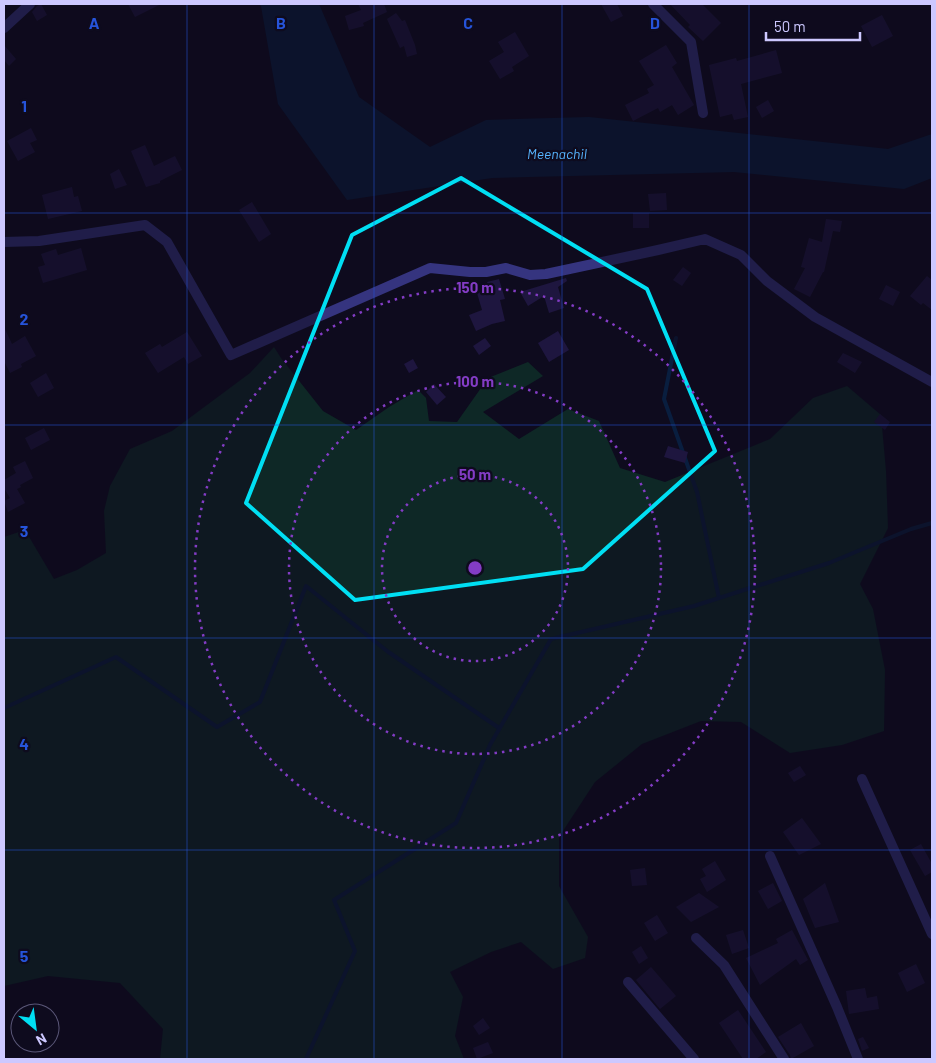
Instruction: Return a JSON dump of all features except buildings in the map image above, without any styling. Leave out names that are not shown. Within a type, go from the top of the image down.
[{"type":"street","points":[[4,28],[30,4]]},
{"type":"street","points":[[653,4],[691,42],[703,113]]},
{"type":"street","points":[[4,242],[39,241],[145,225],[168,242],[231,355],[430,268],[486,272],[506,268],[530,275],[546,274],[705,238],[741,255],[767,281],[814,317],[932,382]]},
{"type":"street","points":[[862,780],[932,934]]},
{"type":"street","points":[[770,856],[858,1059]]},
{"type":"street","points":[[696,938],[724,965],[784,1059]]},
{"type":"street","points":[[628,982],[694,1059]]},
{"type":"highlighted area","points":[[461,178],[647,289],[715,451],[583,569],[355,600],[246,503],[352,235]]},
{"type":"green space","points":[[274,347],[323,411],[356,430],[418,390],[426,398],[429,421],[457,422],[488,378],[528,362],[543,376],[483,412],[519,439],[568,409],[599,421],[620,468],[665,482],[770,439],[813,398],[847,386],[881,415],[886,471],[888,528],[860,584],[873,609],[885,670],[884,731],[842,745],[790,753],[741,722],[701,721],[642,744],[595,782],[559,837],[559,886],[588,937],[585,958],[553,969],[521,942],[491,952],[450,972],[463,997],[455,1036],[464,1059],[160,1059],[163,1029],[120,983],[48,976],[4,986],[4,537],[25,530],[54,579],[77,570],[106,553],[104,511],[110,486],[130,449],[172,431],[250,373]]},
{"type":"water","name":"Meenachil","points":[[259,4],[319,4],[359,97],[430,147],[486,120],[589,117],[888,149],[932,134],[932,178],[904,189],[734,172],[492,178],[347,200],[278,104],[261,6]]},
{"type":"waterway","points":[[676,338],[664,399],[697,492],[719,598]]},
{"type":"waterway","points":[[306,1059],[355,951],[334,900],[456,823],[490,745],[551,639],[694,606],[829,563],[911,529],[932,523]]},
{"type":"waterway","points":[[4,708],[116,657],[217,727],[260,702],[306,586],[387,651],[499,728]]}]
